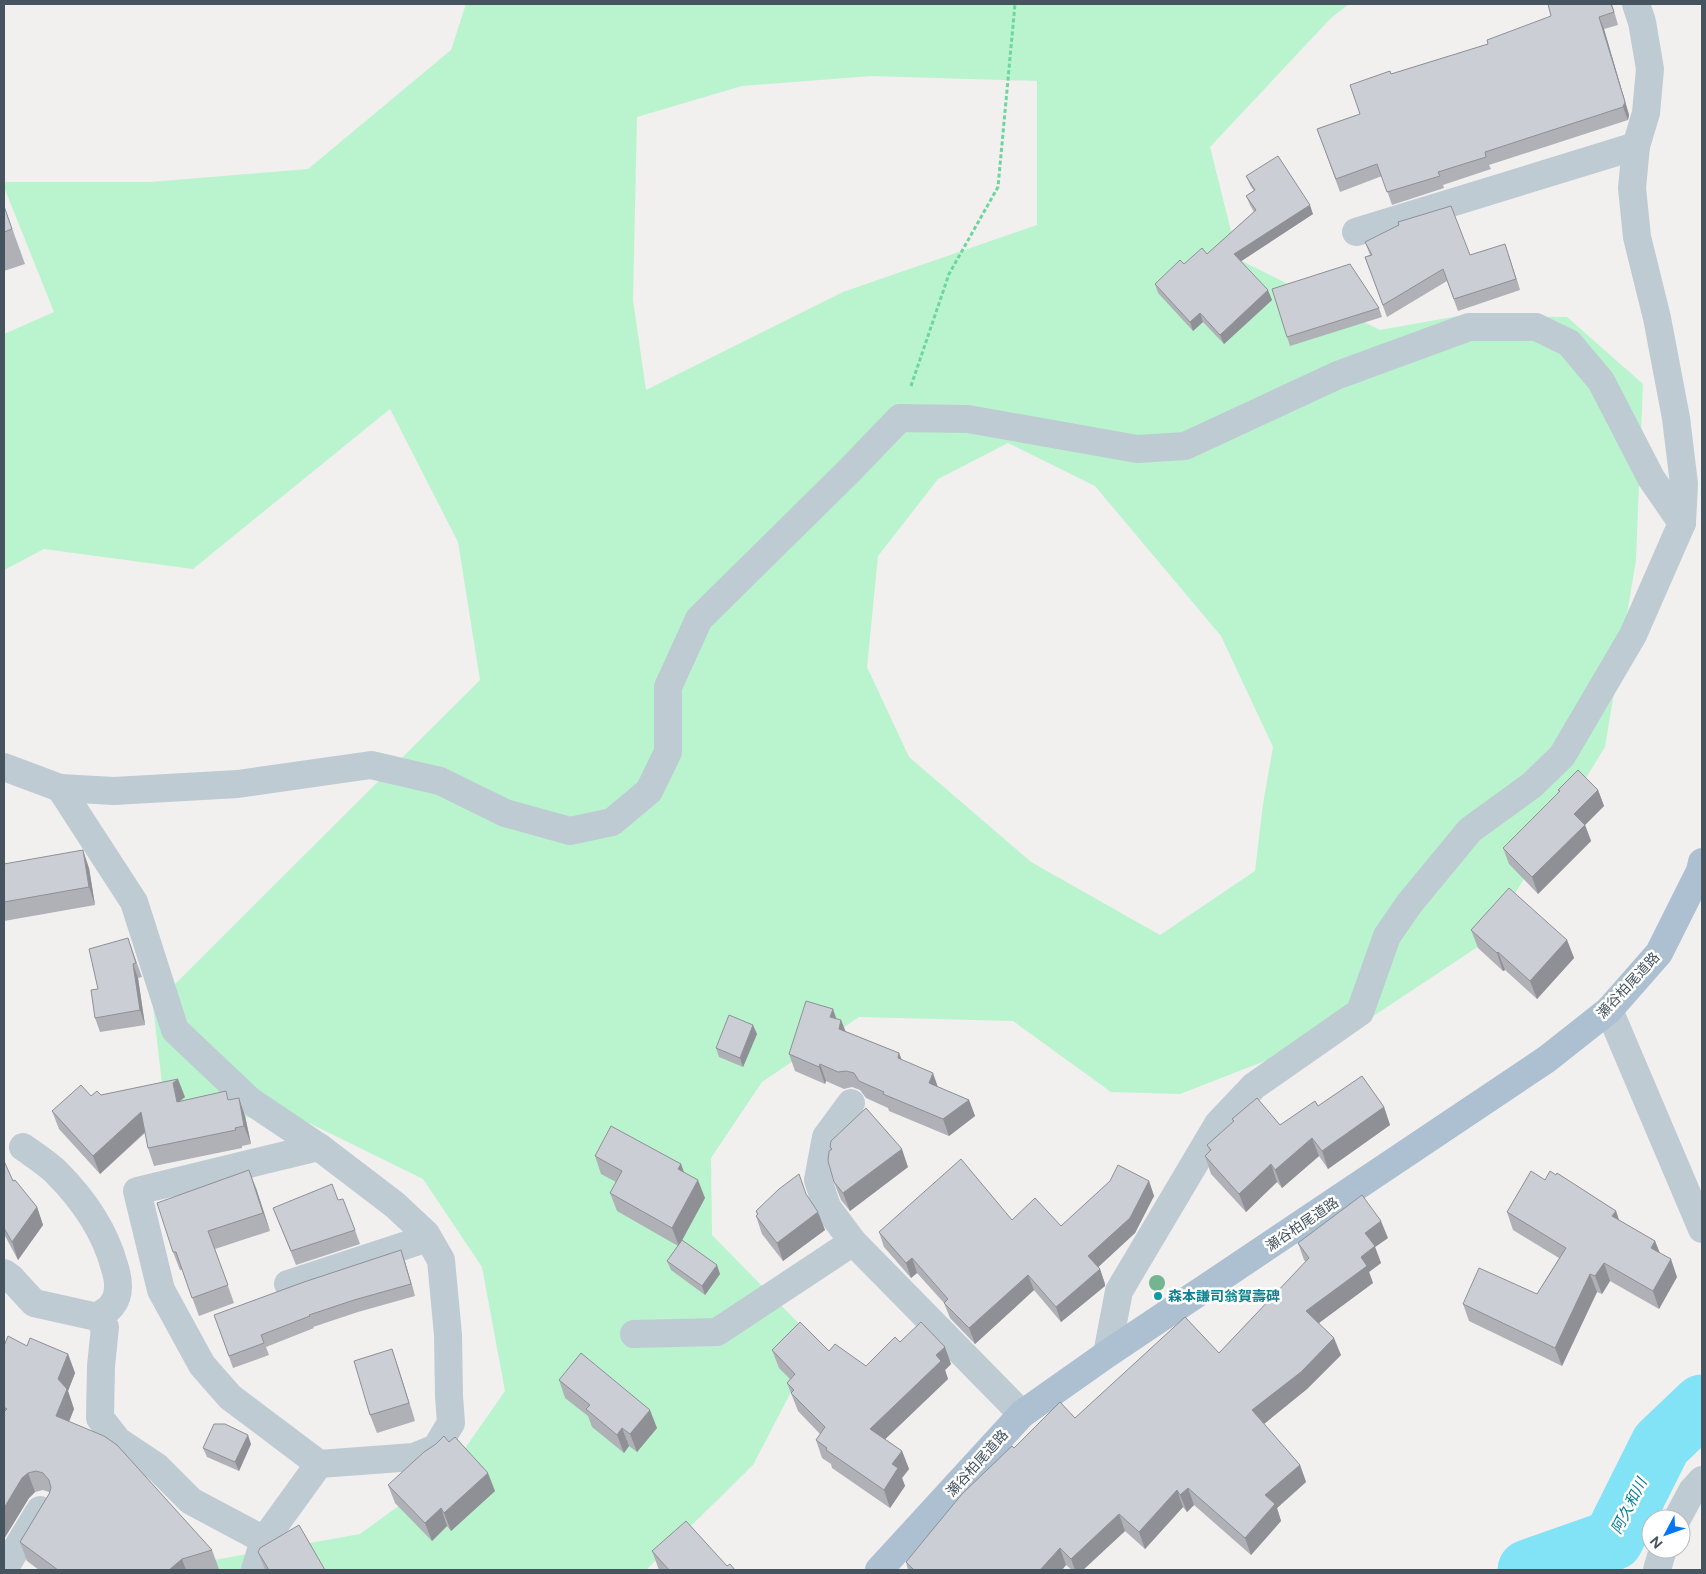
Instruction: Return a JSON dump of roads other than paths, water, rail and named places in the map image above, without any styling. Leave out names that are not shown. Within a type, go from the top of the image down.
[{"type":"main road","name":"瀬谷柏尾道路","points":[[879,1570],[1022,1414],[1107,1354],[1547,1059],[1609,1010],[1659,954],[1700,871],[1702,862]]},
{"type":"street","points":[[1107,1354],[1119,1291],[1218,1124],[1254,1086],[1360,1012],[1387,936],[1408,904],[1470,830],[1532,785],[1562,756],[1633,635],[1682,522],[1684,484],[1676,418],[1657,318],[1636,237],[1632,188],[1636,146],[1646,113],[1650,69],[1642,22],[1636,4]]},
{"type":"street","points":[[1356,232],[1636,146]]},
{"type":"street","points":[[4,766],[60,788],[114,791],[238,784],[371,765],[440,781],[505,813],[570,831],[612,822],[649,791],[668,752],[668,688],[699,619],[900,418],[968,419],[1137,449],[1185,446],[1338,374],[1469,327],[1536,327],[1569,343],[1601,381],[1651,478],[1682,522]]},
{"type":"street","points":[[60,788],[134,902],[175,1030],[248,1100],[319,1147],[395,1205],[426,1234],[441,1260],[448,1335],[451,1423],[436,1448],[414,1457],[318,1464],[230,1397],[202,1365],[161,1290],[137,1191],[319,1147]]},
{"type":"street","points":[[1609,1010],[1702,1229]]},
{"type":"street","points":[[851,1103],[826,1137],[818,1180],[827,1207],[853,1242],[1022,1414]]},
{"type":"street","points":[[23,1147],[55,1171],[79,1197],[93,1216],[109,1246],[116,1272],[118,1290],[113,1305],[97,1317]]},
{"type":"street","points":[[288,1284],[428,1238]]},
{"type":"street","points":[[634,1334],[716,1332],[853,1242]]},
{"type":"street","points":[[4,1273],[34,1303],[97,1317],[105,1327],[101,1366],[100,1418],[118,1441],[157,1468],[191,1501],[264,1540]]},
{"type":"street","points":[[255,1570],[264,1540],[318,1464]]},
{"type":"street","points":[[1682,1509],[1692,1491],[1702,1480]]},
{"type":"street","points":[[4,1569],[42,1506]]},
{"type":"waterway","name":"阿久和川","points":[[1528,1570],[1613,1540],[1661,1444],[1702,1405]]},
{"type":"place","name":"森本謙司翁賀壽碑","points":[[1158,1296]]}]
